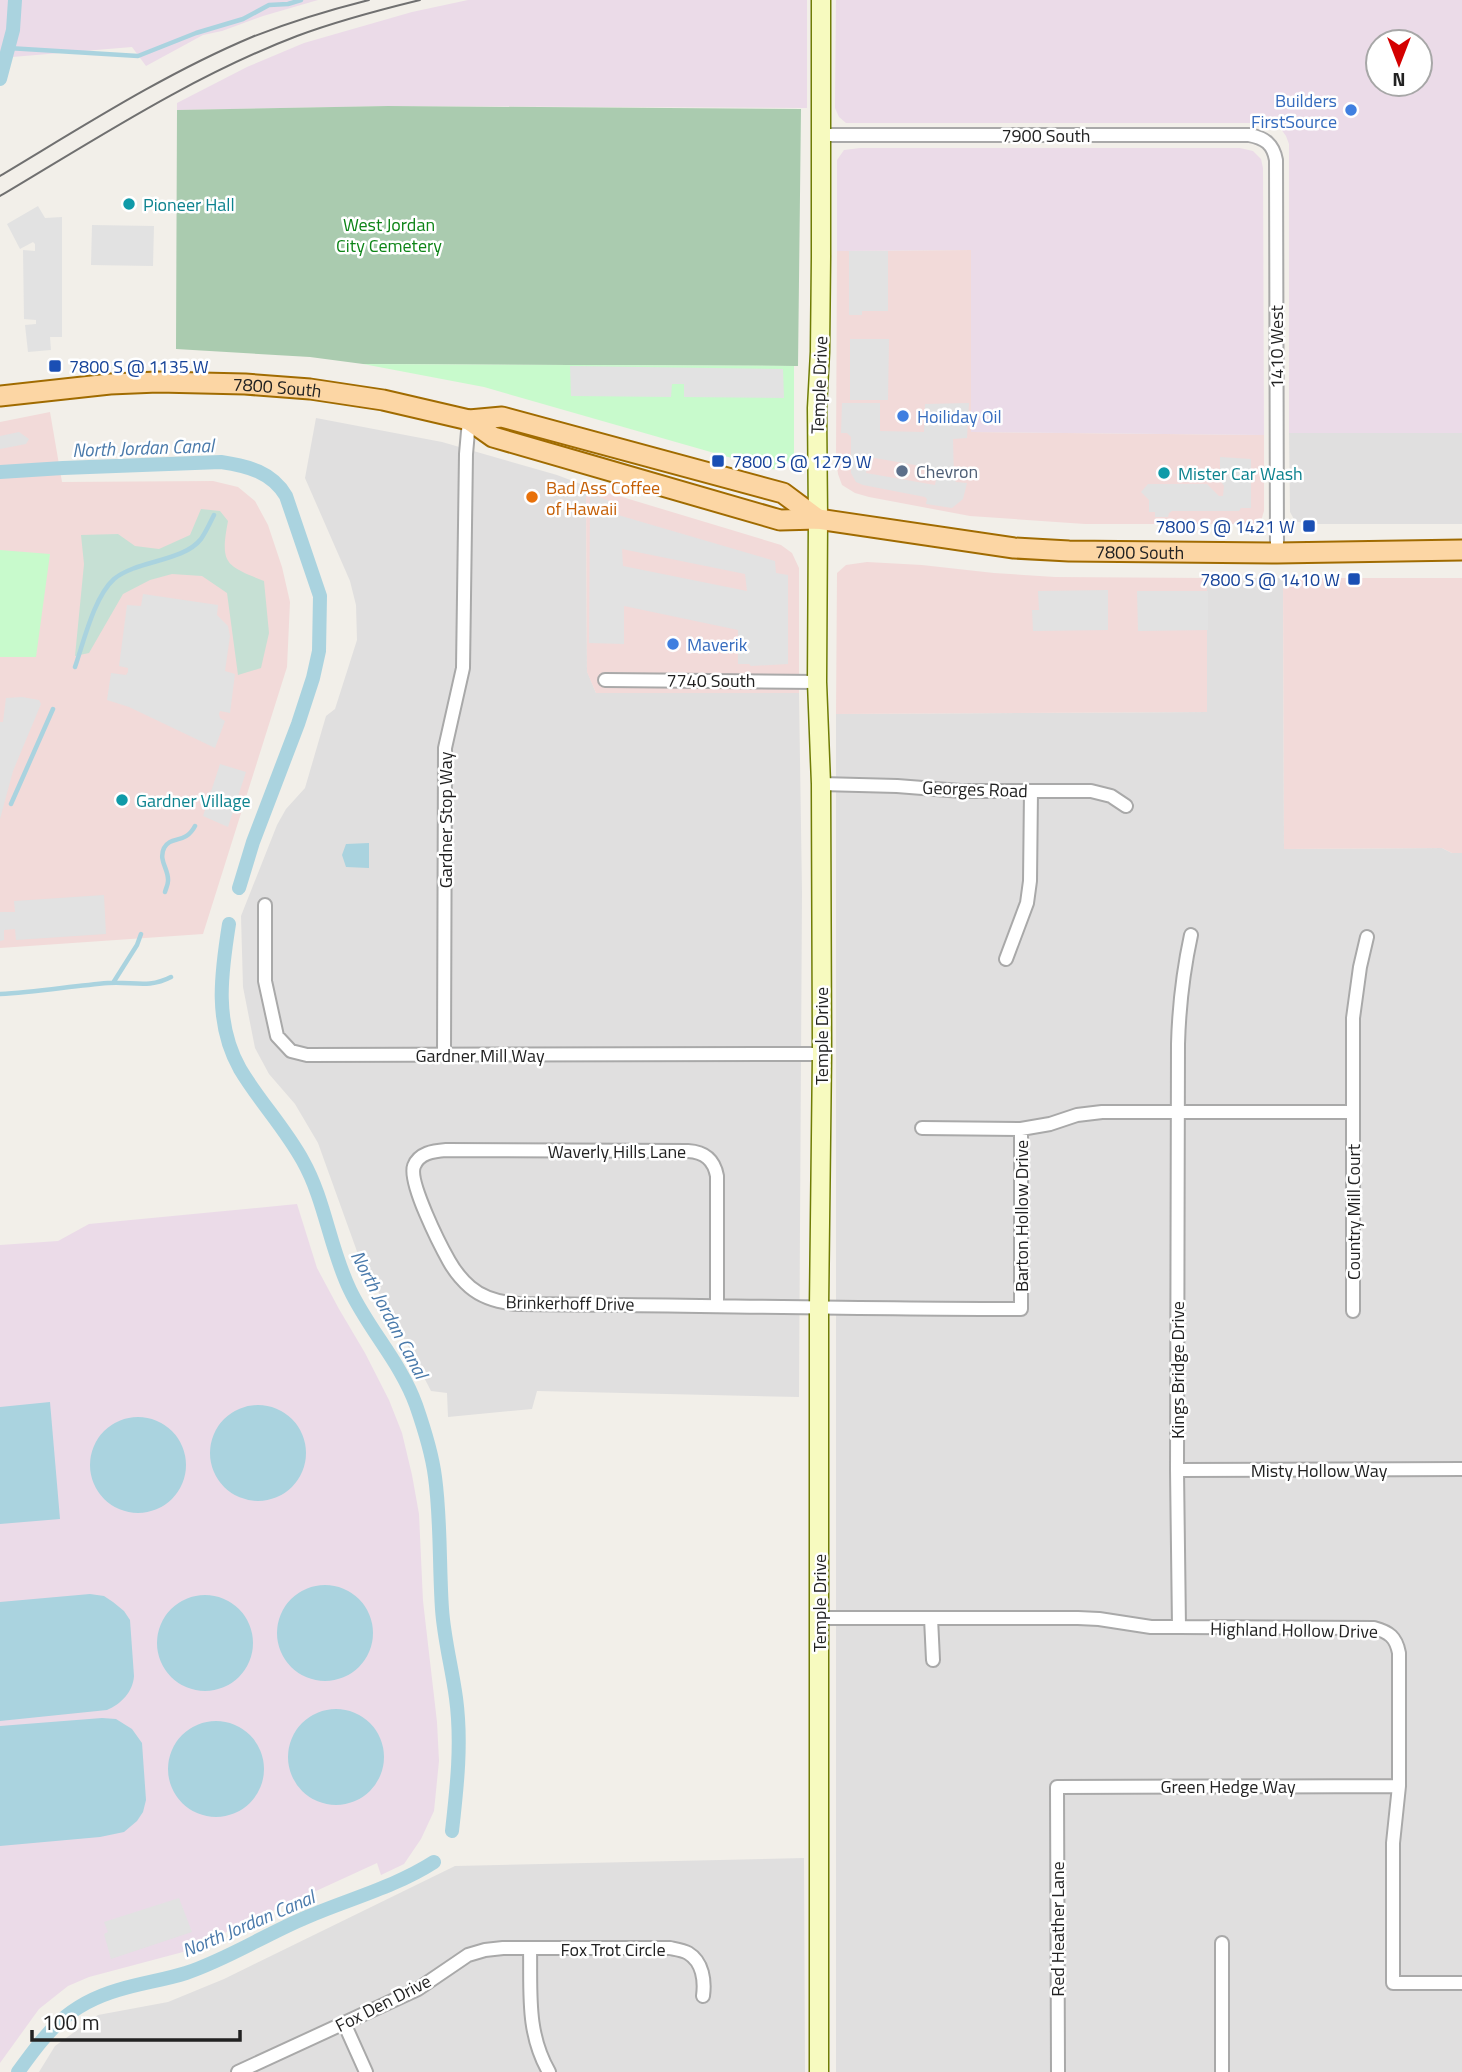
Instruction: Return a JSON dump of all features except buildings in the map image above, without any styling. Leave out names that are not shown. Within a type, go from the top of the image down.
[{"type":"main road","name":"7800 South","points":[[0,396],[110,384],[235,383],[336,393],[404,404],[469,420],[502,417],[783,493],[818,519],[1014,548],[1277,553],[1462,550]]},
{"type":"street","name":"Temple Drive","points":[[819,2072],[819,1307],[822,1054],[821,784],[817,682],[817,408],[821,328],[821,0]]},
{"type":"street","name":"7900 South","points":[[820,135],[1249,135],[1269,143]]},
{"type":"street","name":"1410 West","points":[[1269,143],[1276,160],[1277,553]]},
{"type":"street","name":"Gardner Stop Way","points":[[444,1055],[445,748],[463,668],[466,454],[469,420]]},
{"type":"street","name":"7740 South","points":[[606,680],[817,682]]},
{"type":"street","name":"Georges Road","points":[[821,784],[897,786],[961,792],[1101,793],[1111,796],[1126,807]]},
{"type":"street","points":[[1006,959],[1027,903],[1030,881],[1031,792]]},
{"type":"street","name":"Gardner Mill Way","points":[[265,905],[265,981],[277,1036],[291,1051],[307,1055],[822,1054]]},
{"type":"street","name":"Kings Bridge Drive","points":[[1179,1628],[1177,1113],[1179,1003],[1191,935]]},
{"type":"street","name":"Country Mill Court","points":[[1353,1311],[1353,1018],[1367,937]]},
{"type":"street","name":"Barton Hollow Drive","points":[[819,1307],[1021,1309],[1021,1129],[1050,1124],[1076,1115],[1102,1112],[1353,1112]]},
{"type":"street","points":[[922,1128],[1021,1129]]},
{"type":"street","name":"Waverly Hills Lane","points":[[419,1158],[426,1153],[446,1150],[702,1153],[711,1160],[717,1176],[717,1305]]},
{"type":"street","name":"Brinkerhoff Drive","points":[[419,1158],[413,1172],[416,1189],[449,1262],[462,1279],[480,1294],[498,1301],[520,1304],[819,1307]]},
{"type":"street","name":"Misty Hollow Way","points":[[1177,1470],[1462,1469]]},
{"type":"street","name":"Highland Hollow Drive","points":[[820,1618],[1078,1618],[1179,1628],[1385,1630],[1393,1636],[1399,1653],[1399,1786],[1393,1843],[1393,1983],[1462,1983]]},
{"type":"street","points":[[931,1618],[933,1660]]},
{"type":"street","name":"Green Hedge Way","points":[[1057,1787],[1399,1786]]},
{"type":"street","name":"Red Heather Lane","points":[[1057,1787],[1058,2072]]},
{"type":"street","points":[[1222,1944],[1222,2072]]},
{"type":"street","points":[[530,1948],[533,2032],[537,2049],[549,2072]]},
{"type":"street","name":"Fox Trot Circle","points":[[530,1948],[670,1948],[688,1953],[699,1964],[705,1981],[704,1996]]},
{"type":"street","name":"Fox Den Drive","points":[[238,2072],[418,1989],[468,1955],[485,1950],[530,1948]]},
{"type":"street","points":[[344,2023],[366,2072]]},
{"type":"shaded area","points":[[0,0],[318,0],[203,35],[146,66],[132,47],[0,58]]},
{"type":"shaded area","points":[[468,0],[807,0],[807,108],[388,106],[177,110],[177,103],[247,67],[304,43],[412,12]]},
{"type":"shaded area","points":[[836,0],[1462,0],[1462,433],[1289,433],[1289,144],[1281,129],[1265,123],[846,123],[835,108]]},
{"type":"shaded area","points":[[1240,148],[1253,151],[1261,159],[1263,168],[1264,435],[971,432],[971,250],[837,251],[837,160],[844,150]]},
{"type":"shaded area","points":[[38,206],[45,218],[62,217],[62,337],[50,337],[51,350],[28,352],[25,325],[36,324],[36,320],[24,319],[23,250],[35,251],[35,244],[33,242],[20,249],[7,224]]},
{"type":"shaded area","points":[[92,225],[154,226],[153,266],[91,265]]},
{"type":"shaded area","points":[[971,250],[972,432],[1264,435],[1264,511],[1261,521],[1253,524],[1085,524],[970,516],[869,497],[842,485],[836,459],[837,251]]},
{"type":"shaded area","points":[[849,251],[888,251],[888,311],[862,311],[862,315],[849,315]]},
{"type":"shaded area","points":[[850,339],[889,339],[888,400],[850,400]]},
{"type":"shaded area","points":[[570,366],[783,369],[784,398],[684,397],[684,384],[672,384],[671,397],[571,396]]},
{"type":"shaded area","points":[[842,403],[880,403],[880,431],[924,432],[925,404],[969,403],[967,438],[953,439],[954,479],[956,482],[967,483],[963,499],[952,508],[926,504],[925,497],[856,482],[851,473],[851,437],[847,433],[841,433]],"holes":[[[869,457],[938,469],[935,485],[866,473]]]},
{"type":"shaded area","name":"Gardner Village","points":[[50,412],[62,482],[213,481],[238,487],[255,501],[268,525],[282,567],[290,602],[287,667],[203,934],[0,948],[0,422]]},
{"type":"shaded area","points":[[316,418],[442,442],[586,486],[587,671],[596,693],[799,693],[802,893],[799,1397],[537,1391],[532,1409],[448,1417],[447,1393],[431,1391],[359,1257],[318,1143],[295,1104],[269,1074],[255,1048],[243,987],[241,916],[277,825],[286,809],[305,788],[326,716],[335,709],[357,640],[356,605],[350,581],[305,478]]},
{"type":"shaded area","points":[[19,432],[29,439],[26,444],[0,449],[0,436]]},
{"type":"shaded area","points":[[1289,433],[1462,433],[1462,524],[1307,524],[1295,521],[1290,512]]},
{"type":"shaded area","points":[[1220,457],[1251,459],[1251,508],[1241,508],[1239,511],[1172,511],[1168,517],[1155,517],[1155,512],[1149,512],[1149,500],[1141,492],[1148,484],[1207,484],[1219,496],[1223,496]]},
{"type":"shaded area","points":[[586,486],[781,545],[792,553],[799,568],[799,693],[596,693],[587,672]]},
{"type":"shaded area","points":[[590,493],[614,503],[618,515],[775,561],[776,573],[788,575],[788,664],[738,664],[738,630],[624,606],[624,644],[589,643]],"holes":[[[622,549],[745,574],[747,591],[623,566]]]},
{"type":"shaded area","points":[[867,562],[1055,577],[1207,578],[1207,712],[836,714],[837,573],[846,565]]},
{"type":"shaded area","points":[[1207,578],[1283,578],[1284,849],[1442,848],[1452,853],[1462,853],[1462,2072],[836,2072],[836,714],[1207,712]]},
{"type":"shaded area","points":[[1283,578],[1462,578],[1462,853],[1452,853],[1442,848],[1284,849]]},
{"type":"shaded area","points":[[1108,590],[1108,630],[1033,631],[1032,610],[1039,610],[1038,591]]},
{"type":"shaded area","points":[[1137,591],[1208,591],[1208,630],[1138,631]]},
{"type":"shaded area","points":[[143,594],[218,605],[217,615],[228,626],[230,636],[225,671],[235,674],[230,713],[220,711],[220,718],[225,721],[215,748],[129,707],[107,700],[111,673],[126,675],[128,672],[128,668],[119,666],[127,605],[141,606]]},
{"type":"shaded area","points":[[6,698],[39,700],[41,704],[13,771],[0,819],[0,722],[3,722]]},
{"type":"shaded area","points":[[220,764],[246,772],[228,827],[203,816]]},
{"type":"shaded area","points":[[104,895],[106,934],[16,940],[15,929],[4,930],[4,940],[0,941],[0,912],[15,912],[14,901]]},
{"type":"shaded area","points":[[297,1204],[317,1268],[389,1400],[402,1433],[412,1475],[419,1514],[423,1601],[437,1722],[439,1761],[434,1811],[421,1839],[404,1864],[381,1875],[377,1863],[183,1952],[89,1977],[68,1986],[39,2009],[0,2063],[0,1245],[58,1241],[89,1224]]},
{"type":"shaded area","points":[[804,1858],[805,2072],[39,2072],[55,2046],[98,2015],[168,2002],[224,1979],[455,1866]]},
{"type":"shaded area","points":[[179,1898],[192,1932],[111,1959],[104,1934],[108,1932],[104,1922]]},
{"type":"green space","name":"West Jordan City Cemetery","points":[[388,106],[801,109],[798,366],[363,364],[310,357],[176,349],[177,110]]},
{"type":"green space","points":[[363,364],[794,366],[794,456],[784,466],[770,469],[484,387]]},
{"type":"green space","points":[[201,509],[220,511],[228,521],[225,546],[228,561],[241,571],[264,581],[269,633],[261,668],[238,675],[227,593],[202,576],[172,574],[150,580],[123,594],[89,653],[75,656],[84,564],[81,535],[118,534],[135,546],[159,549],[190,535]]},
{"type":"green space","points":[[0,550],[50,554],[36,657],[0,657]]},
{"type":"water","points":[[369,843],[369,868],[346,867],[342,855],[346,844]]},
{"type":"water","points":[[50,1402],[60,1519],[0,1524],[0,1407]]},
{"type":"water","points":[[258,1405],[277,1408],[292,1419],[303,1434],[306,1453],[303,1472],[292,1487],[277,1498],[258,1501],[239,1498],[224,1487],[213,1472],[210,1453],[213,1434],[224,1419],[239,1408]]},
{"type":"water","points":[[138,1417],[157,1420],[172,1431],[183,1446],[186,1465],[183,1484],[172,1499],[157,1510],[138,1513],[119,1510],[104,1499],[93,1484],[90,1465],[93,1446],[104,1431],[119,1420]]},
{"type":"water","points":[[325,1585],[344,1588],[359,1599],[370,1614],[373,1633],[370,1652],[359,1667],[344,1678],[325,1681],[306,1678],[291,1667],[280,1652],[277,1633],[280,1614],[291,1599],[306,1588]]},
{"type":"water","points":[[90,1594],[104,1596],[124,1611],[130,1620],[134,1676],[129,1692],[107,1710],[0,1721],[0,1602]]},
{"type":"water","points":[[205,1595],[224,1598],[239,1609],[250,1624],[253,1643],[250,1662],[239,1677],[224,1688],[205,1691],[186,1688],[171,1677],[160,1662],[157,1643],[160,1624],[171,1609],[186,1598]]},
{"type":"water","points":[[336,1709],[355,1712],[370,1723],[381,1738],[384,1757],[381,1776],[370,1791],[355,1802],[336,1805],[317,1802],[302,1791],[291,1776],[288,1757],[291,1738],[302,1723],[317,1712]]},
{"type":"water","points":[[116,1719],[132,1729],[142,1743],[146,1800],[137,1821],[124,1832],[100,1837],[0,1846],[0,1726]]},
{"type":"water","points":[[216,1721],[235,1724],[250,1735],[261,1750],[264,1769],[261,1788],[250,1803],[235,1814],[216,1817],[197,1814],[182,1803],[171,1788],[168,1769],[171,1750],[182,1735],[197,1724]]},
{"type":"waterway","name":"North Jordan Canal","points":[[0,79],[13,30],[15,0]]},
{"type":"waterway","points":[[8,48],[138,56],[196,33],[243,19],[269,5],[301,0]]},
{"type":"waterway","name":"North Jordan Canal","points":[[0,472],[221,462],[241,466],[266,476],[274,481],[286,496],[320,596],[319,651],[298,724],[253,842],[239,888]]},
{"type":"waterway","points":[[75,667],[95,608],[114,579],[135,568],[172,557],[193,547],[203,536],[214,515]]},
{"type":"waterway","points":[[11,804],[53,709]]},
{"type":"waterway","points":[[165,892],[168,881],[162,857],[164,848],[170,842],[187,836],[195,826]]},
{"type":"waterway","name":"North Jordan Canal","points":[[229,924],[222,998],[226,1034],[232,1052],[247,1081],[288,1137],[311,1176],[343,1274],[358,1305],[410,1390],[430,1450],[438,1510],[443,1620],[459,1731],[452,1831]]},
{"type":"waterway","points":[[113,983],[141,934]]},
{"type":"waterway","points":[[0,994],[108,983],[147,984],[171,977]]},
{"type":"waterway","name":"North Jordan Canal","points":[[18,2072],[49,2032],[85,2003],[118,1990],[202,1967],[307,1917],[404,1879],[434,1862]]},
{"type":"tram line","points":[[0,176],[187,67],[281,26],[369,0]]},
{"type":"tram line","points":[[0,196],[182,89],[258,52],[358,16],[420,0]]},
{"type":"place","name":"Builders FirstSource","points":[[1351,110]]},
{"type":"place","name":"Pioneer Hall","points":[[129,204]]},
{"type":"place","name":"7800 S @ 1135 W","points":[[55,366]]},
{"type":"place","name":"Hoiliday Oil","points":[[903,416]]},
{"type":"place","name":"7800 S @ 1279 W","points":[[718,461]]},
{"type":"place","name":"Chevron","points":[[902,471]]},
{"type":"place","name":"Mister Car Wash","points":[[1164,473]]},
{"type":"place","name":"Bad Ass Coffee of Hawaii","points":[[532,497]]},
{"type":"place","name":"7800 S @ 1421 W","points":[[1309,526]]},
{"type":"place","name":"7800 S @ 1410 W","points":[[1354,579]]},
{"type":"place","name":"Maverik","points":[[673,644]]},
{"type":"place","name":"Gardner Village","points":[[122,800]]}]
